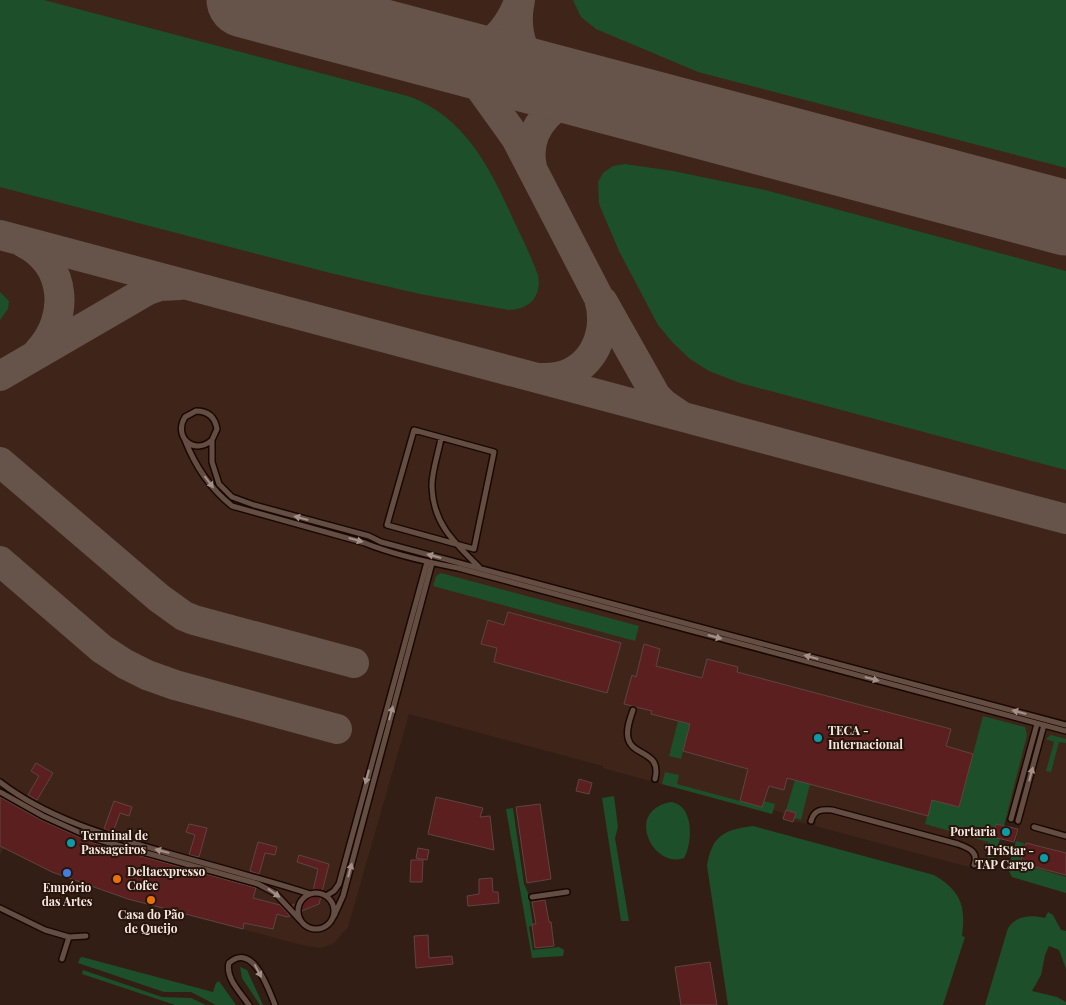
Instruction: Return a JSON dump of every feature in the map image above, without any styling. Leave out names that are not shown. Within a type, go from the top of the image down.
[{"type":"lane","points":[[1066,725],[382,542],[369,536],[232,498],[219,484],[211,458],[212,440],[217,429],[216,422],[208,413],[196,411],[185,417],[182,422],[182,434],[191,456],[219,496],[232,506],[366,543],[379,549],[458,568],[1066,731]]},
{"type":"lane","points":[[414,430],[494,452],[474,549],[455,543],[388,525],[414,430]]},
{"type":"lane","points":[[441,438],[432,486],[438,519],[455,543],[480,568]]},
{"type":"lane","points":[[185,440],[198,446],[208,444],[212,440]]},
{"type":"lane","points":[[326,896],[334,891],[339,884],[429,562]]},
{"type":"lane","points":[[0,792],[43,816],[92,838],[258,884],[275,893],[308,927],[318,929],[328,925],[343,896],[429,562]]},
{"type":"lane","points":[[633,710],[628,727],[628,738],[631,745],[651,757],[654,761],[655,779]]},
{"type":"lane","points":[[1011,819],[1038,724]]},
{"type":"lane","points":[[1018,821],[1044,725]]},
{"type":"lane","points":[[0,782],[50,814],[84,827],[310,894]]},
{"type":"lane","points":[[812,821],[813,815],[817,811],[824,809],[832,810],[949,841],[969,848],[975,853],[974,865]]},
{"type":"lane","points":[[1034,827],[1066,836]]},
{"type":"lane","points":[[532,897],[567,892]]},
{"type":"lane","points":[[300,920],[297,914],[299,903],[304,896],[318,893],[326,896],[333,904],[334,916]]},
{"type":"lane","points":[[0,908],[45,930],[69,937],[86,936]]},
{"type":"lane","points":[[62,960],[69,937]]},
{"type":"lane","points":[[248,1005],[237,990],[229,973],[229,963],[235,958],[244,958],[254,963],[275,1005]]},
{"type":"shaded area","points":[[0,0],[1066,0],[1066,893],[1008,869],[1021,822],[999,815],[984,871],[977,869],[978,866],[970,864],[969,867],[815,826],[816,822],[807,820],[806,824],[782,818],[783,813],[774,810],[772,814],[658,783],[659,780],[651,777],[650,781],[603,768],[603,766],[409,714],[348,927],[334,943],[321,948],[302,945],[128,899],[52,872],[4,848],[0,855]]},
{"type":"green space","points":[[0,0],[44,0],[411,97],[430,106],[447,118],[461,132],[485,164],[538,275],[539,282],[536,295],[533,300],[523,307],[509,310],[420,294],[330,273],[0,187]]},
{"type":"green space","points":[[573,0],[1066,0],[1066,168],[698,72],[596,29],[581,17]]},
{"type":"green space","points":[[625,164],[673,171],[765,190],[1066,271],[1066,470],[740,383],[709,371],[690,359],[658,325],[619,251],[599,204],[598,182],[603,173],[613,166]]},
{"type":"green space","points":[[0,292],[9,301],[8,309],[0,320]]},
{"type":"green space","points":[[441,573],[639,626],[635,641],[433,586],[436,576]]},
{"type":"green space","points":[[983,716],[1025,727],[1027,735],[1004,826],[996,824],[993,836],[1000,839],[993,863],[987,867],[985,866],[991,845],[988,842],[925,824],[932,800],[959,807]]},
{"type":"green space","points":[[678,721],[690,724],[681,759],[669,756]]},
{"type":"green space","points":[[1051,735],[1066,739],[1066,743],[1059,742],[1051,772],[1046,771],[1054,742],[1046,739]]},
{"type":"green space","points":[[665,772],[679,775],[677,784],[762,807],[764,801],[775,804],[772,814],[662,784]]},
{"type":"green space","points":[[795,780],[810,784],[801,820],[794,818],[795,813],[786,810]]},
{"type":"green space","points":[[614,796],[618,827],[615,838],[629,921],[621,921],[602,798]]},
{"type":"green space","points":[[671,802],[679,805],[684,810],[690,825],[689,843],[684,858],[673,859],[663,856],[654,848],[648,838],[646,827],[649,816],[657,807]]},
{"type":"green space","points":[[513,808],[524,884],[528,893],[533,925],[529,927],[533,950],[559,947],[564,950],[563,956],[532,958],[506,809]]},
{"type":"green space","points":[[753,826],[934,875],[950,887],[960,900],[963,916],[962,936],[965,937],[943,1005],[728,1005],[707,866],[712,847],[721,836],[727,832]]},
{"type":"green space","points":[[1016,841],[1024,843],[1019,863],[1066,877],[1066,893],[1012,877],[1008,869]]},
{"type":"green space","points":[[1048,912],[1053,915],[1061,930],[1066,931],[1066,969],[1059,950],[1049,946],[1041,975],[1032,991],[1057,997],[1066,1002],[1066,1005],[985,1005],[1008,928],[1020,918],[1035,916],[1045,918]]},
{"type":"green space","points":[[82,957],[213,992],[216,983],[219,981],[236,1005],[216,1005],[191,992],[164,992],[78,963]]},
{"type":"green space","points":[[240,967],[247,970],[263,1005],[260,1005],[242,978]]},
{"type":"green space","points":[[83,970],[162,997],[191,998],[206,1005],[175,1005],[82,974]]},
{"type":"building","points":[[508,612],[621,643],[607,693],[494,662],[497,648],[481,644],[488,620],[504,625]]},
{"type":"building","name":"TECA - Internacional","points":[[644,644],[660,649],[656,666],[702,678],[707,659],[738,667],[737,672],[951,729],[946,746],[973,754],[959,807],[932,800],[928,816],[787,778],[784,790],[769,786],[762,807],[740,801],[748,769],[683,751],[690,724],[651,714],[652,711],[624,704],[632,675],[636,677]]},
{"type":"building","points":[[36,763],[53,773],[37,800],[28,795],[39,776],[31,771]]},
{"type":"building","points":[[579,779],[592,783],[589,794],[576,791]]},
{"type":"building","name":"Terminal de Passageiros","points":[[0,797],[41,820],[90,842],[256,888],[253,898],[280,905],[290,916],[277,914],[273,929],[244,923],[243,929],[128,899],[52,872],[0,846]]},
{"type":"building","points":[[436,797],[483,808],[480,817],[490,816],[494,850],[428,834]]},
{"type":"building","points":[[114,801],[132,807],[129,816],[120,813],[113,832],[104,829]]},
{"type":"building","points":[[540,804],[551,879],[527,883],[516,807]]},
{"type":"building","points":[[786,810],[796,813],[793,822],[783,819]]},
{"type":"building","points":[[189,824],[207,828],[199,857],[189,855],[195,835],[186,832]]},
{"type":"building","name":"Portaria","points":[[996,824],[1018,829],[1014,842],[993,837]]},
{"type":"building","points":[[258,842],[277,847],[275,855],[265,853],[259,874],[250,871]]},
{"type":"building","name":"TriStar - TAP Cargo","points":[[1026,843],[1066,853],[1066,875],[1020,863]]},
{"type":"building","points":[[418,848],[429,850],[427,860],[416,858]]},
{"type":"building","points":[[299,855],[329,864],[319,904],[299,912],[292,905],[313,897],[318,869],[297,862]]},
{"type":"building","points":[[411,860],[423,860],[422,882],[410,882]]},
{"type":"building","points":[[492,878],[493,892],[498,892],[499,903],[468,906],[467,896],[479,894],[479,879]]},
{"type":"building","points":[[545,900],[549,922],[551,922],[554,946],[535,948],[532,924],[536,924],[532,902]]},
{"type":"building","points":[[428,935],[429,958],[452,956],[453,964],[416,968],[414,936]]},
{"type":"building","points":[[710,962],[717,1005],[681,1005],[675,967]]},
{"type":"taxiway","points":[[520,0],[518,12],[520,36],[523,47],[535,67],[544,75],[562,84],[610,97]]},
{"type":"taxiway","points":[[437,51],[455,54],[468,53],[487,45],[509,22],[518,4]]},
{"type":"taxiway","points":[[437,51],[460,66],[473,78],[516,138],[599,298],[602,313],[601,328],[598,342],[592,354],[583,364],[571,372],[557,377],[541,378]]},
{"type":"taxiway","points":[[532,167],[531,152],[533,138],[547,115],[570,100],[597,96]]},
{"type":"taxiway","points":[[0,235],[1066,519]]},
{"type":"taxiway","points":[[24,243],[38,253],[49,265],[56,278],[59,293],[59,308],[55,324],[38,352]]},
{"type":"taxiway","points":[[0,376],[148,290],[160,286],[180,285]]},
{"type":"taxiway","points":[[603,302],[656,396],[680,415]]},
{"type":"taxiway","points":[[0,462],[159,598],[184,616],[354,663]]},
{"type":"taxiway","points":[[0,561],[102,649],[147,675],[175,685],[337,729]]},
{"type":"runway","points":[[244,0],[1066,218]]},
{"type":"place","name":"TECA - Internacional","points":[[818,738]]},
{"type":"place","name":"Portaria","points":[[1006,832]]},
{"type":"place","name":"Terminal de Passageiros","points":[[71,843]]},
{"type":"place","name":"TriStar - TAP Cargo","points":[[1044,858]]},
{"type":"place","name":"Empório das Artes","points":[[67,873]]},
{"type":"place","name":"Deltaexpresso Cofee","points":[[117,879]]},
{"type":"place","name":"Casa do Pão de Queijo","points":[[151,900]]}]
